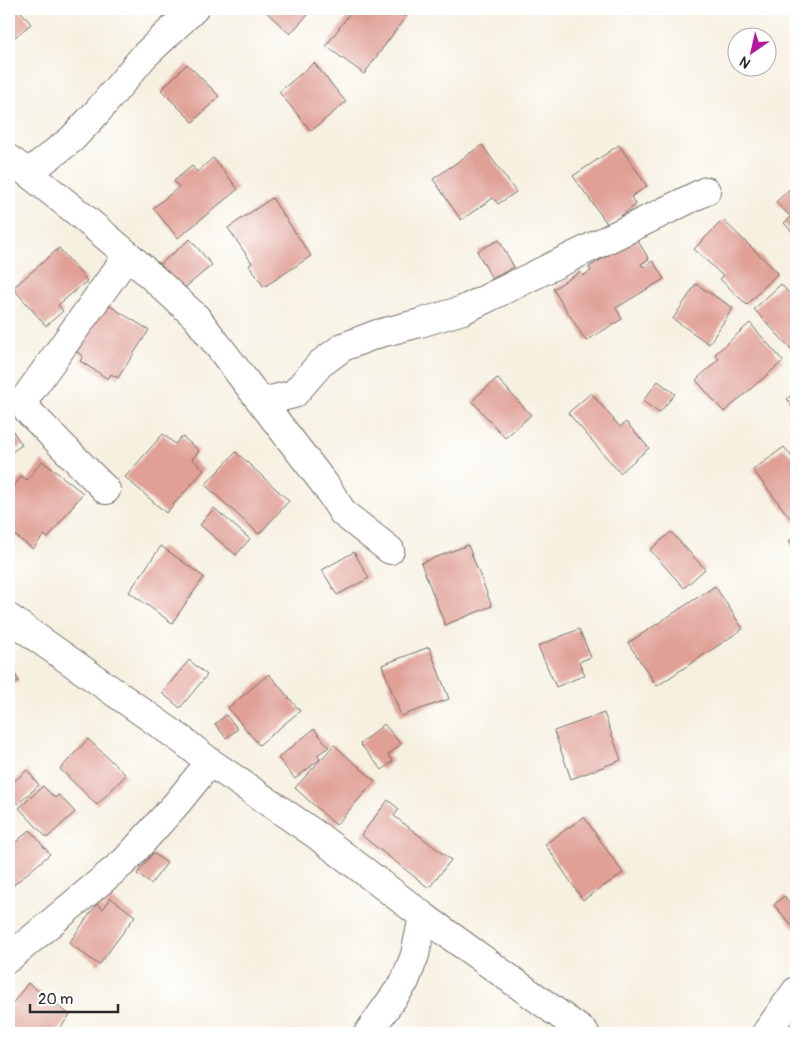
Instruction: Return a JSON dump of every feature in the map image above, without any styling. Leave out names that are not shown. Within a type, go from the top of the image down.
[{"type":"street","points":[[194,9],[144,56],[72,139],[18,166],[128,255],[196,317],[326,486],[343,513],[390,550]]},
{"type":"street","points":[[262,402],[294,394],[320,364],[344,347],[377,334],[463,310],[706,191]]},
{"type":"street","points":[[106,490],[28,411],[24,400],[128,255]]},
{"type":"street","points":[[9,618],[182,740],[210,762],[318,836],[423,916],[585,1033]]},
{"type":"street","points":[[9,958],[125,860],[210,762]]},
{"type":"street","points":[[368,1033],[405,981],[415,955],[423,916]]},
{"type":"street","points":[[766,1033],[796,991]]},
{"type":"building","points":[[9,9],[19,9],[31,24],[9,42]]},
{"type":"building","points":[[263,9],[313,9],[290,34]]},
{"type":"building","points":[[353,9],[411,9],[364,74],[326,46]]},
{"type":"building","points":[[314,63],[346,102],[311,131],[279,92]]},
{"type":"building","points":[[187,64],[219,96],[193,122],[161,90]]},
{"type":"building","points":[[482,145],[516,192],[498,204],[493,198],[461,220],[433,179]]},
{"type":"building","points":[[619,145],[647,186],[631,197],[636,205],[608,225],[573,176]]},
{"type":"building","points":[[213,158],[238,189],[178,238],[153,208],[179,187],[174,181],[192,166],[197,172]]},
{"type":"building","points":[[796,183],[796,236],[784,223],[791,217],[776,202]]},
{"type":"building","points":[[272,198],[311,256],[264,287],[249,265],[252,263],[228,228]]},
{"type":"building","points":[[723,220],[778,273],[747,305],[720,279],[723,276],[694,249]]},
{"type":"building","points":[[636,238],[649,259],[641,264],[643,267],[653,261],[664,279],[616,308],[622,319],[586,341],[553,289],[580,272],[583,276],[591,271],[589,267]]},
{"type":"building","points":[[190,239],[212,265],[181,291],[159,265]]},
{"type":"building","points":[[499,240],[514,267],[492,279],[477,251]]},
{"type":"building","points":[[59,248],[87,281],[58,305],[63,311],[46,326],[13,288]]},
{"type":"building","points":[[696,284],[733,308],[709,344],[673,319]]},
{"type":"building","points":[[781,284],[796,301],[796,344],[791,349],[754,309]]},
{"type":"building","points":[[105,303],[149,330],[118,378],[111,374],[108,379],[80,361],[83,356],[75,351]]},
{"type":"building","points":[[750,323],[783,361],[724,412],[696,380],[719,359],[715,354]]},
{"type":"building","points":[[497,378],[531,415],[505,438],[472,401]]},
{"type":"building","points":[[658,381],[675,394],[659,413],[643,401]]},
{"type":"building","points":[[796,391],[796,409],[787,399]]},
{"type":"building","points":[[591,393],[620,427],[626,422],[649,448],[620,473],[568,413]]},
{"type":"building","points":[[9,425],[22,445],[9,454]]},
{"type":"building","points":[[163,434],[175,444],[182,436],[199,451],[192,459],[204,470],[166,513],[125,477]]},
{"type":"building","points":[[784,447],[792,457],[796,454],[796,521],[794,523],[753,470]]},
{"type":"building","points":[[236,452],[289,501],[259,534],[205,485]]},
{"type":"building","points":[[42,461],[83,493],[48,538],[44,535],[33,549],[9,531],[9,492],[22,476],[27,480]]},
{"type":"building","points":[[214,508],[250,539],[236,555],[200,525]]},
{"type":"building","points":[[671,532],[705,569],[684,588],[650,550]]},
{"type":"building","points":[[796,537],[796,553],[789,541]]},
{"type":"building","points":[[468,545],[492,606],[445,625],[421,563]]},
{"type":"building","points":[[161,546],[204,577],[172,623],[129,592]]},
{"type":"building","points":[[354,552],[369,578],[337,595],[322,570]]},
{"type":"building","points":[[715,586],[743,629],[657,686],[628,643]]},
{"type":"building","points":[[579,629],[591,657],[579,662],[585,675],[556,687],[538,646]]},
{"type":"building","points":[[429,647],[449,699],[401,716],[382,665]]},
{"type":"building","points":[[189,660],[207,675],[180,708],[162,693]]},
{"type":"building","points":[[9,664],[19,681],[9,687]]},
{"type":"building","points":[[269,674],[300,711],[259,745],[228,708]]},
{"type":"building","points":[[604,713],[621,760],[571,779],[554,731]]},
{"type":"building","points":[[226,715],[238,729],[226,738],[215,724]]},
{"type":"building","points":[[384,724],[401,744],[388,755],[393,761],[382,770],[360,744]]},
{"type":"building","points":[[314,729],[329,747],[317,755],[320,759],[295,779],[278,758]]},
{"type":"building","points":[[88,739],[126,775],[97,805],[60,769]]},
{"type":"building","points":[[334,745],[375,781],[336,825],[295,788]]},
{"type":"building","points":[[27,770],[39,785],[18,804],[9,794],[9,786]]},
{"type":"building","points":[[43,786],[55,798],[59,795],[75,812],[47,838],[19,808]]},
{"type":"building","points":[[388,800],[399,809],[394,816],[451,860],[429,888],[361,835]]},
{"type":"building","points":[[584,817],[623,873],[583,900],[545,844]]},
{"type":"building","points":[[30,830],[50,854],[9,889],[9,848]]},
{"type":"building","points":[[153,853],[167,863],[151,884],[137,874]]},
{"type":"building","points":[[784,896],[796,909],[796,926],[794,928],[774,905]]},
{"type":"building","points":[[111,898],[135,916],[99,965],[69,943],[97,904],[103,909]]},
{"type":"building","points":[[28,983],[70,1015],[56,1033],[9,1033],[9,1008]]}]
